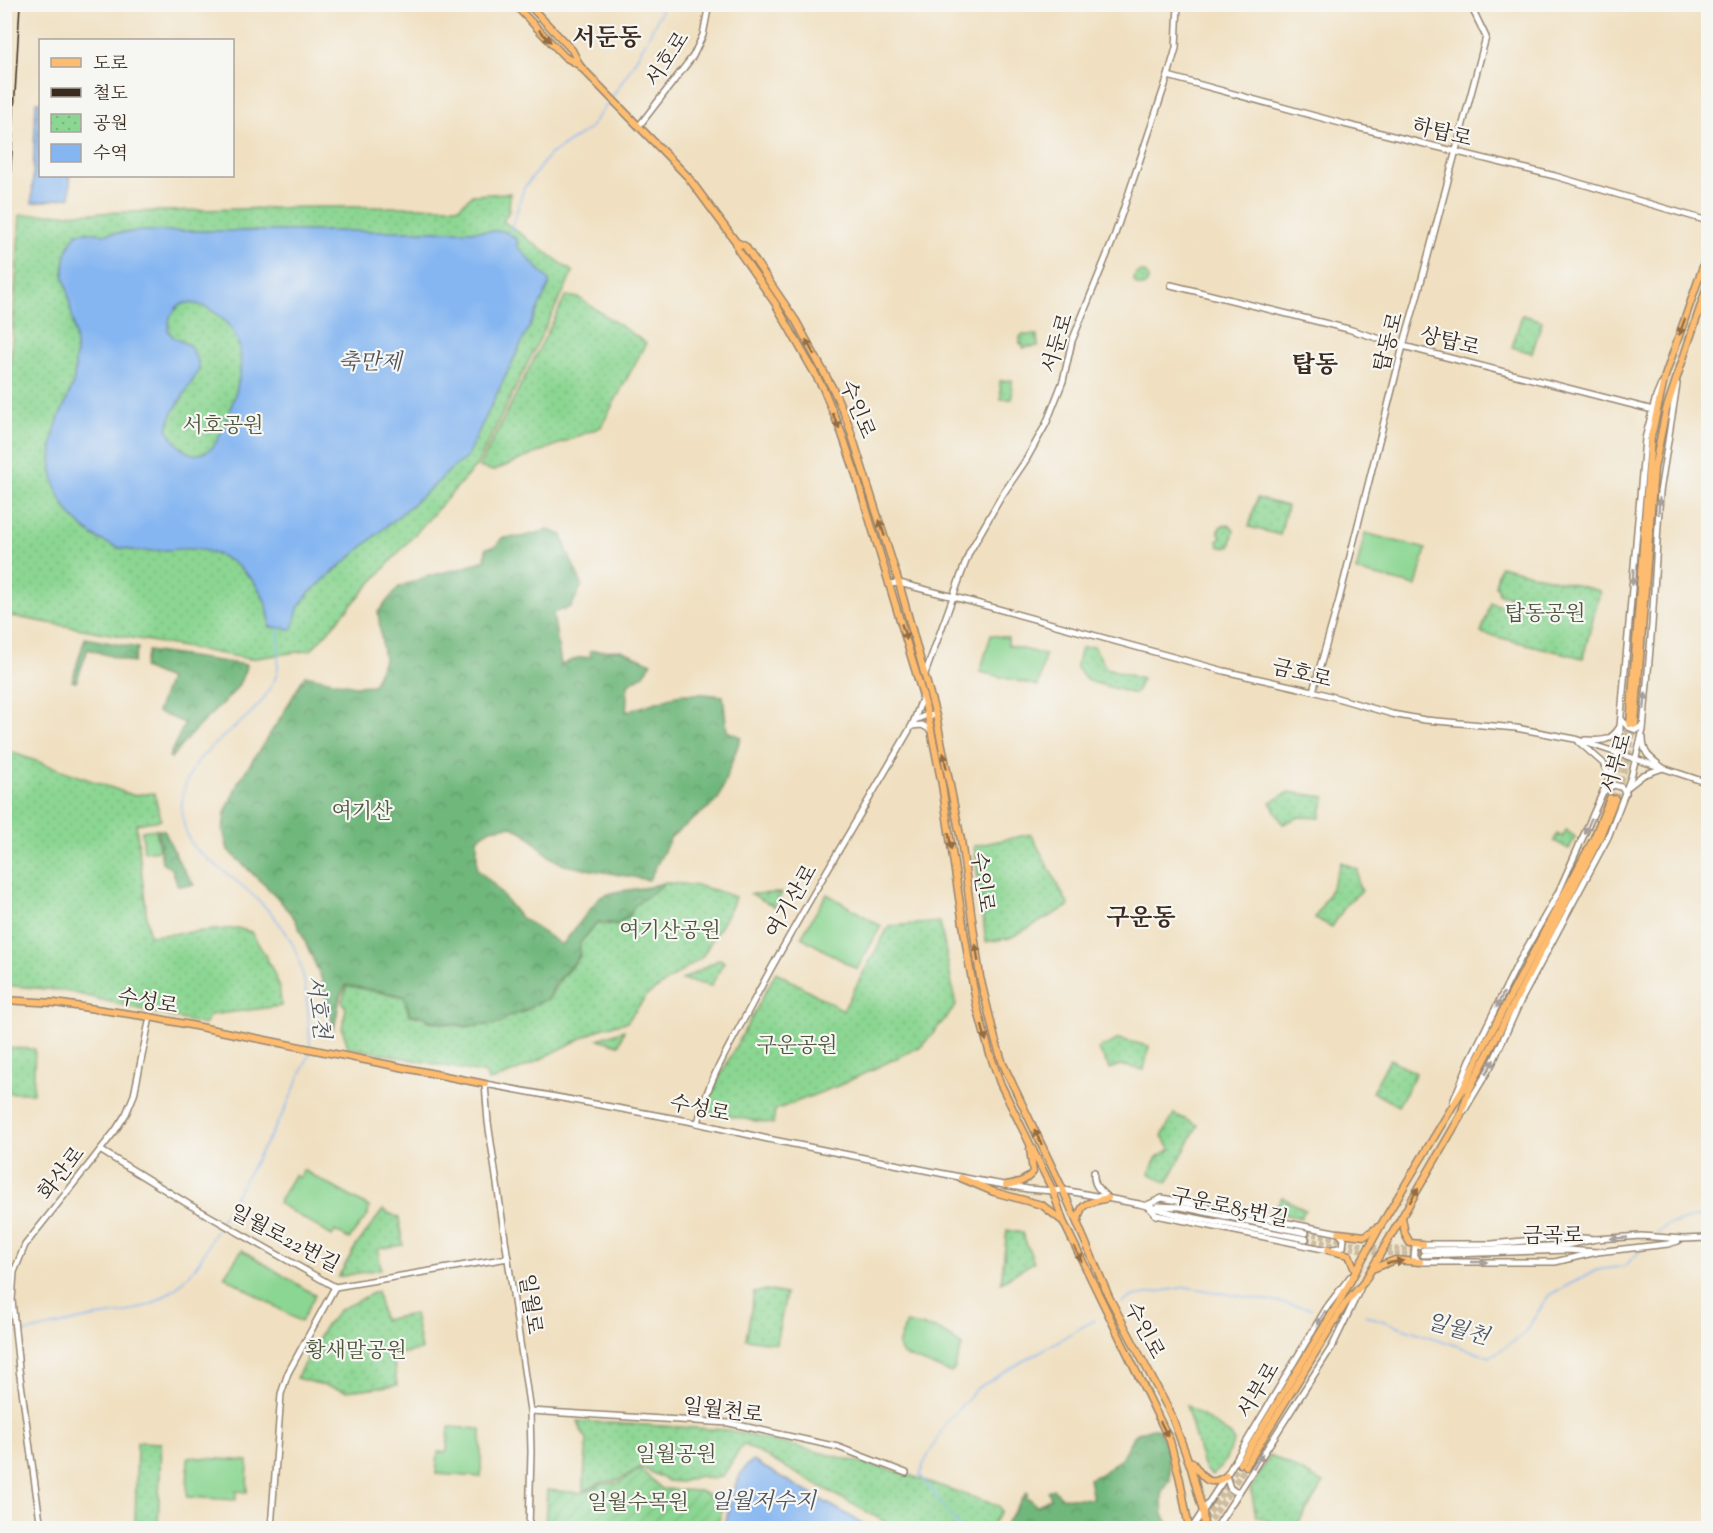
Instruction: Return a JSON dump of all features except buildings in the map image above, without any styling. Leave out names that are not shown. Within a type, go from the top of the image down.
[{"type":"main road","name":"수인로","points":[[514,4],[565,57],[579,65],[688,177],[736,242],[738,250],[775,303],[823,388],[857,478],[923,696],[942,785],[977,1007],[1000,1083],[1053,1191],[1063,1221],[1170,1441],[1191,1528]]},
{"type":"main road","name":"수인로","points":[[528,4],[572,50],[579,65]]},
{"type":"main road","name":"수인로","points":[[736,242],[745,246],[796,321],[834,391],[853,437],[899,584],[936,716],[961,840],[980,977],[1003,1064],[1063,1190],[1109,1297],[1171,1414],[1188,1458],[1203,1512],[1204,1528]]},
{"type":"main road","name":"서부로","points":[[1708,252],[1665,376],[1651,437],[1633,724],[1654,469],[1666,410],[1708,284]]},
{"type":"main road","name":"서부로","points":[[1612,799],[1599,839],[1469,1090],[1460,1117],[1364,1282],[1345,1305],[1243,1465],[1451,1106],[1463,1089],[1594,838],[1612,799]]},
{"type":"main road","name":"수성로","points":[[4,1000],[55,1003],[150,1017],[485,1084]]},
{"type":"main road","points":[[1006,1185],[1023,1181],[1033,1172],[1029,1143]]},
{"type":"main road","points":[[961,1178],[994,1192],[1042,1205],[1063,1221]]},
{"type":"main road","points":[[1077,1223],[1083,1205],[1108,1198]]},
{"type":"main road","points":[[1401,1217],[1410,1243],[1422,1253]]},
{"type":"main road","points":[[1340,1233],[1365,1236],[1381,1225]]},
{"type":"main road","points":[[1328,1250],[1349,1255],[1355,1270]]},
{"type":"main road","points":[[1371,1269],[1422,1253]]},
{"type":"main road","points":[[1188,1458],[1207,1480],[1218,1481],[1226,1476]]},
{"type":"street","name":"서호로","points":[[639,126],[693,56],[702,35],[709,4]]},
{"type":"street","name":"서둔로","points":[[925,675],[969,553],[1046,424],[1063,381],[1072,341],[1113,240],[1168,75],[1176,48],[1178,4]]},
{"type":"street","name":"탑동로","points":[[1313,692],[1486,37],[1470,4]]},
{"type":"street","name":"하탑로","points":[[1168,75],[1344,124],[1555,176],[1708,221]]},
{"type":"street","name":"상탑로","points":[[1171,285],[1348,329],[1403,346],[1653,410]]},
{"type":"street","name":"서부로","points":[[1451,1106],[1470,1060],[1507,985],[1558,893],[1615,765],[1620,745],[1644,439],[1656,397],[1665,376]]},
{"type":"street","name":"서부로","points":[[1460,1117],[1492,1064],[1521,1000],[1608,837],[1627,790],[1643,728],[1660,492],[1677,380]]},
{"type":"street","name":"금호로","points":[[889,585],[899,584],[954,597],[1224,671],[1392,714],[1425,720],[1516,728],[1575,739],[1708,783]]},
{"type":"street","points":[[923,696],[912,726],[922,725],[931,730]]},
{"type":"street","points":[[927,715],[936,716]]},
{"type":"street","name":"여기산로","points":[[698,1123],[715,1075],[768,974],[915,720],[927,715]]},
{"type":"street","points":[[1621,719],[1628,727],[1636,730],[1643,728],[1643,747],[1646,754],[1663,768]]},
{"type":"street","points":[[1575,739],[1599,741],[1610,739],[1620,727]]},
{"type":"street","points":[[1575,739],[1603,763],[1609,776]]},
{"type":"street","points":[[1603,792],[1614,785],[1627,790],[1643,775],[1663,768]]},
{"type":"street","name":"화산로","points":[[41,1528],[13,1317],[14,1272],[25,1245],[122,1122],[130,1105],[150,1017]]},
{"type":"street","name":"수성로","points":[[485,1084],[698,1123],[961,1178],[1053,1191],[1063,1190]]},
{"type":"street","name":"일월로","points":[[485,1084],[488,1122],[530,1411],[529,1528]]},
{"type":"street","name":"일월로22번길","points":[[100,1150],[198,1210],[335,1287],[508,1258]]},
{"type":"street","points":[[1094,1172],[1097,1188],[1108,1198]]},
{"type":"street","name":"구운로85번길","points":[[1063,1190],[1147,1205],[1180,1208],[1306,1236]]},
{"type":"street","points":[[1162,1198],[1340,1233],[1344,1239],[1343,1247],[1328,1250],[1155,1215],[1147,1205],[1162,1198]]},
{"type":"street","name":"금곡로","points":[[1422,1253],[1566,1238],[1641,1236],[1708,1238]]},
{"type":"street","name":"금곡로","points":[[1422,1253],[1567,1250],[1597,1252],[1668,1244],[1683,1239]]},
{"type":"street","points":[[1422,1253],[1555,1262],[1597,1252]]},
{"type":"street","name":"서부로","points":[[1191,1528],[1226,1476],[1327,1307],[1355,1270]]},
{"type":"street","name":"서부로","points":[[1215,1528],[1333,1345],[1364,1282]]},
{"type":"street","points":[[272,1528],[283,1385],[335,1287]]},
{"type":"street","name":"일월천로","points":[[530,1411],[729,1423],[838,1447],[906,1473]]},
{"type":"street","points":[[1226,1476],[1230,1488],[1239,1491]]},
{"type":"green space","name":"축만제","points":[[510,193],[509,211],[503,221],[573,272],[477,465],[311,650],[250,659],[5,615],[5,454],[20,215],[310,207],[459,207],[472,195]]},
{"type":"green space","points":[[1141,272],[1146,274],[1148,279],[1146,284],[1141,286],[1136,284],[1134,279],[1136,274]]},
{"type":"green space","points":[[566,296],[579,298],[646,343],[601,427],[493,471],[479,467]]},
{"type":"green space","points":[[1522,315],[1542,321],[1532,353],[1512,347]]},
{"type":"green space","points":[[1022,335],[1037,335],[1038,346],[1023,348],[1023,344],[1020,344]]},
{"type":"green space","points":[[1012,380],[1012,399],[1001,399],[1000,381]]},
{"type":"green space","points":[[1257,498],[1287,506],[1280,535],[1249,527]]},
{"type":"green space","points":[[1227,525],[1234,530],[1230,547],[1226,548],[1219,546],[1218,541],[1221,536],[1218,531],[1221,526]]},
{"type":"green space","name":"여기산","points":[[548,530],[562,535],[582,585],[571,607],[553,613],[561,665],[578,658],[591,657],[590,651],[621,650],[652,663],[643,675],[628,684],[626,712],[681,694],[723,696],[727,731],[741,737],[718,800],[671,837],[649,880],[564,865],[550,857],[525,833],[510,826],[490,829],[477,839],[477,869],[494,885],[519,916],[562,945],[600,897],[666,882],[618,924],[597,922],[580,943],[577,959],[556,982],[548,999],[510,1016],[500,1024],[466,1026],[429,1020],[420,1015],[410,1015],[404,996],[346,985],[340,997],[334,1030],[321,977],[295,919],[276,896],[228,850],[223,830],[225,813],[239,781],[281,717],[305,675],[355,686],[373,685],[384,660],[378,612],[399,587],[428,576],[485,560],[486,548],[496,546],[502,538],[521,537]]},
{"type":"green space","points":[[1365,533],[1426,549],[1416,586],[1356,571]]},
{"type":"green space","name":"탑동공원","points":[[1500,566],[1600,591],[1583,658],[1481,633],[1491,603],[1506,607],[1509,596],[1499,594],[1495,586]]},
{"type":"green space","points":[[991,635],[1008,638],[1008,645],[1045,655],[1038,686],[980,672]]},
{"type":"green space","points":[[85,638],[138,648],[133,663],[88,649],[76,682],[72,681]]},
{"type":"green space","points":[[1094,646],[1106,668],[1142,679],[1135,694],[1088,681],[1076,667],[1081,648]]},
{"type":"green space","points":[[148,651],[246,665],[234,691],[171,758],[169,757],[185,723],[157,712],[169,679],[143,668]]},
{"type":"green space","points":[[5,750],[132,795],[154,793],[161,820],[136,824],[149,936],[237,928],[251,932],[275,976],[281,1006],[210,1015],[204,1025],[66,991],[5,985]]},
{"type":"green space","points":[[1289,792],[1325,797],[1320,818],[1299,817],[1283,824],[1270,802]]},
{"type":"green space","points":[[156,829],[159,850],[144,852],[142,831]]},
{"type":"green space","points":[[158,830],[164,830],[180,864],[194,885],[178,886],[172,869],[162,862]]},
{"type":"green space","points":[[1566,830],[1575,837],[1569,849],[1554,841],[1557,834],[1563,837]]},
{"type":"green space","points":[[1031,834],[1069,906],[1010,938],[986,942],[974,846]]},
{"type":"green space","points":[[1341,862],[1358,870],[1358,884],[1362,891],[1348,902],[1332,927],[1315,918],[1329,893]]},
{"type":"green space","name":"여기산공원","points":[[666,883],[701,887],[735,897],[702,957],[646,996],[627,1022],[604,1027],[523,1068],[488,1081],[486,1074],[348,1047],[342,1028],[346,1009],[342,1001],[347,986],[404,997],[409,1015],[425,1017],[428,1021],[467,1027],[500,1024],[509,1016],[524,1012],[535,1004],[549,999],[559,981],[580,957],[580,943],[597,924],[617,925],[631,915],[633,907]]},
{"type":"green space","points":[[782,893],[775,907],[751,894]]},
{"type":"green space","points":[[827,894],[881,926],[857,969],[801,937]]},
{"type":"green space","name":"구운공원","points":[[940,922],[956,1006],[922,1046],[840,1085],[775,1110],[773,1124],[705,1112],[719,1078],[776,972],[843,1010],[889,926]]},
{"type":"green space","points":[[720,959],[724,962],[711,986],[682,980]]},
{"type":"green space","points":[[624,1030],[619,1045],[598,1039]]},
{"type":"green space","points":[[1119,1039],[1149,1046],[1144,1070],[1120,1065],[1110,1069],[1098,1049]]},
{"type":"green space","points":[[5,1048],[35,1049],[33,1093],[5,1093]]},
{"type":"green space","points":[[1390,1059],[1416,1073],[1398,1106],[1372,1092]]},
{"type":"green space","points":[[1174,1114],[1198,1125],[1167,1183],[1149,1173],[1157,1157],[1171,1149],[1162,1136]]},
{"type":"green space","points":[[303,1170],[369,1207],[368,1215],[349,1239],[335,1231],[332,1236],[278,1203],[294,1175],[299,1178]]},
{"type":"green space","points":[[1282,1197],[1305,1210],[1301,1218],[1273,1212]]},
{"type":"green space","points":[[383,1210],[399,1218],[403,1245],[378,1249],[381,1269],[338,1277],[356,1246]]},
{"type":"green space","points":[[1007,1230],[1022,1233],[1034,1262],[1001,1282]]},
{"type":"green space","points":[[242,1250],[315,1295],[301,1322],[224,1276]]},
{"type":"green space","points":[[766,1290],[786,1294],[776,1344],[746,1339],[754,1293]]},
{"type":"green space","name":"황새말공원","points":[[377,1291],[383,1320],[414,1314],[421,1350],[393,1355],[397,1385],[346,1391],[296,1378],[324,1328],[339,1310]]},
{"type":"green space","points":[[906,1323],[940,1330],[962,1346],[951,1373],[903,1355],[898,1346]]},
{"type":"green space","points":[[1186,1405],[1231,1435],[1234,1441],[1224,1463],[1213,1475],[1208,1473],[1203,1466]]},
{"type":"green space","name":"일월공원","points":[[578,1421],[728,1430],[900,1472],[999,1506],[1001,1511],[990,1528],[896,1528],[743,1444],[723,1476],[712,1479],[699,1476],[681,1482],[668,1481],[641,1467],[619,1480],[602,1482],[583,1491],[587,1440]]},
{"type":"green space","points":[[449,1427],[481,1429],[481,1477],[436,1474],[438,1452],[447,1452]]},
{"type":"green space","points":[[1152,1428],[1160,1432],[1168,1453],[1170,1481],[1162,1492],[1162,1505],[1163,1515],[1171,1528],[1003,1528],[1026,1493],[1028,1493],[1026,1499],[1030,1499],[1036,1506],[1051,1498],[1048,1491],[1053,1489],[1061,1497],[1093,1499],[1089,1479],[1101,1474],[1121,1458],[1136,1434]]},
{"type":"green space","points":[[137,1442],[161,1443],[158,1528],[135,1528]]},
{"type":"green space","points":[[1270,1455],[1324,1483],[1295,1528],[1282,1528],[1256,1516],[1251,1489]]},
{"type":"green space","points":[[188,1457],[248,1461],[247,1492],[236,1491],[236,1500],[187,1497]]},
{"type":"green space","name":"일월수목원","points":[[640,1469],[662,1489],[700,1491],[724,1503],[717,1528],[545,1528],[547,1490],[583,1493],[601,1484],[619,1483]]},
{"type":"water","points":[[36,102],[39,102],[39,177],[70,177],[70,197],[32,203]]},
{"type":"water","name":"축만제","points":[[143,231],[503,231],[517,239],[517,246],[549,280],[549,286],[466,458],[310,592],[299,606],[292,629],[270,627],[268,612],[256,585],[247,574],[223,557],[194,549],[139,551],[123,549],[94,536],[71,515],[62,502],[52,471],[52,449],[58,420],[74,379],[76,352],[64,276],[65,261],[69,246],[77,233],[104,234]],"holes":[[[190,303],[212,311],[230,327],[240,351],[241,364],[236,392],[220,436],[209,450],[195,454],[184,450],[167,428],[172,414],[199,370],[198,361],[189,345],[173,337],[168,330],[170,317],[178,306]]]},
{"type":"water","name":"일월저수지","points":[[753,1461],[871,1528],[724,1528],[737,1482],[741,1473]]},
{"type":"waterway","name":"서호천","points":[[612,97],[640,52],[664,4]]},
{"type":"waterway","name":"서호천","points":[[509,235],[524,188],[549,155],[589,129],[610,100]]},
{"type":"waterway","name":"서호천","points":[[279,628],[277,673],[274,680],[261,702],[249,715],[207,751],[195,765],[186,782],[182,814],[190,841],[199,853],[261,903],[287,934],[302,970],[308,1008],[310,1048]]},
{"type":"waterway","name":"서호천","points":[[221,1220],[284,1112],[310,1053]]},
{"type":"waterway","name":"일월천","points":[[1656,1235],[1667,1225],[1708,1214]]},
{"type":"waterway","name":"서호천","points":[[17,1334],[125,1313],[152,1304],[175,1289],[189,1275],[199,1262],[219,1225]]},
{"type":"waterway","name":"일월천","points":[[1365,1315],[1490,1357],[1523,1335],[1549,1295],[1597,1270],[1625,1266],[1642,1249]]},
{"type":"waterway","name":"일월천","points":[[1122,1303],[1134,1296],[1186,1287],[1311,1308]]},
{"type":"waterway","name":"일월천","points":[[960,1528],[920,1475],[946,1423],[976,1389],[1094,1320]]},
{"type":"waterway","name":"서호천","points":[[4,1337],[12,1335]]},
{"type":"tunnel","points":[[1610,798],[1630,724]]},
{"type":"tunnel","points":[[1615,799],[1627,761],[1635,724]]},
{"type":"tunnel","points":[[1306,1233],[1378,1248],[1423,1250]]},
{"type":"tunnel","points":[[1306,1239],[1376,1253],[1423,1255]]},
{"type":"tunnel","points":[[1200,1528],[1240,1464]]},
{"type":"tunnel","points":[[1206,1528],[1246,1466]]},
{"type":"railway","points":[[4,85],[9,4]]},
{"type":"railway","points":[[4,293],[20,4]]},
{"type":"district","name":"서둔동","points":[[607,37]]},
{"type":"district","name":"탑동","points":[[1315,364]]},
{"type":"district","name":"구운동","points":[[1141,917]]},
{"type":"park label","name":"서호공원","points":[[223,425]]}]
